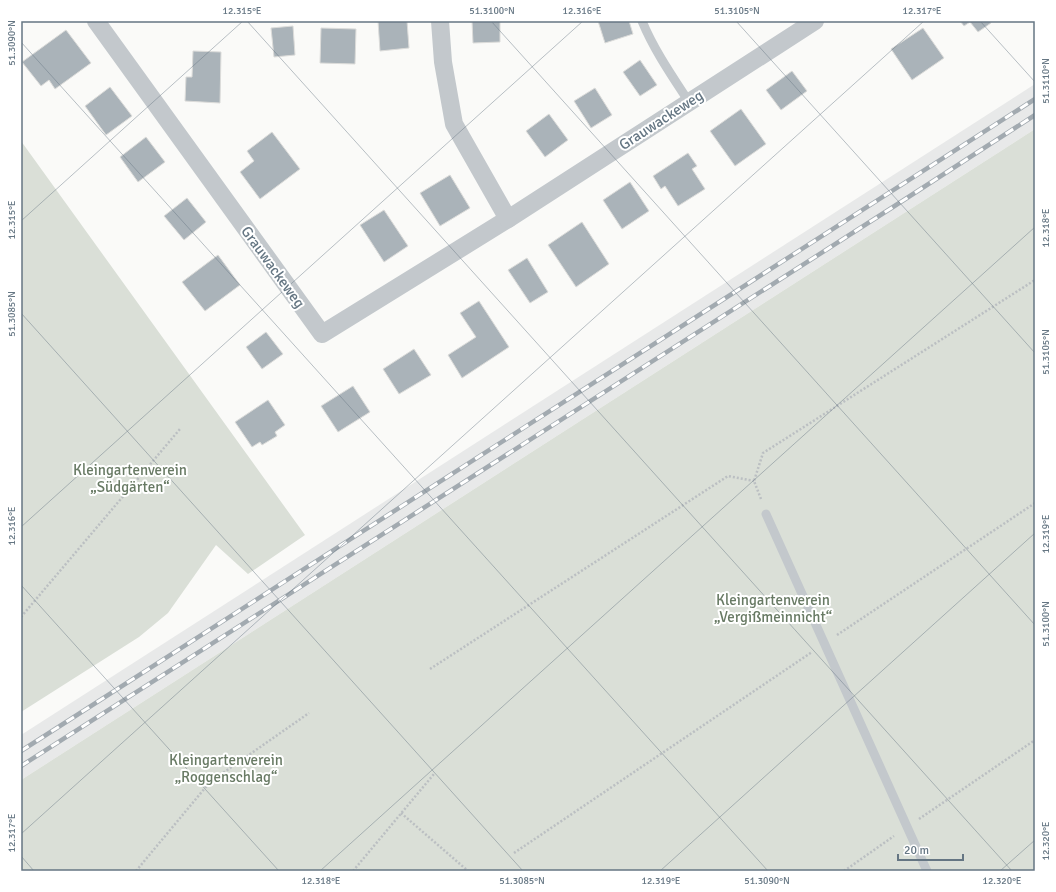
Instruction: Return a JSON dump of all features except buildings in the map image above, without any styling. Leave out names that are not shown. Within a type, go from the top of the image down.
[{"type":"street","name":"Grauwackeweg","points":[[96,21],[322,334],[508,219],[815,21]]},
{"type":"street","points":[[440,21],[443,62],[454,124],[508,219]]},
{"type":"lane","points":[[642,21],[663,62],[689,102]]},
{"type":"lane","points":[[766,514],[927,871]]},
{"type":"path","points":[[766,514],[754,481],[763,453],[1035,280]]},
{"type":"path","points":[[21,617],[180,430]]},
{"type":"path","points":[[430,669],[728,476],[754,481]]},
{"type":"path","points":[[514,853],[1035,503]]},
{"type":"path","points":[[136,871],[210,782],[310,713]]},
{"type":"path","points":[[844,871],[906,827],[1035,740]]},
{"type":"path","points":[[353,871],[434,774]]},
{"type":"path","points":[[401,813],[468,871]]},
{"type":"shaded area","points":[[1035,84],[1035,129],[21,780],[21,735]]},
{"type":"green space","name":"Kleingartenverein „Vergißmeinnicht“","points":[[1035,129],[1035,871],[21,871],[21,780]]},
{"type":"green space","name":"Kleingartenverein „Südgärten“","points":[[21,141],[305,535],[248,574],[216,545],[168,613],[139,637],[21,712]]},
{"type":"railway","points":[[21,751],[1035,99]]},
{"type":"railway","points":[[21,766],[1035,115]]},
{"type":"park label","name":"Kleingartenverein „Roggenschlag“","points":[[226,768]]}]
